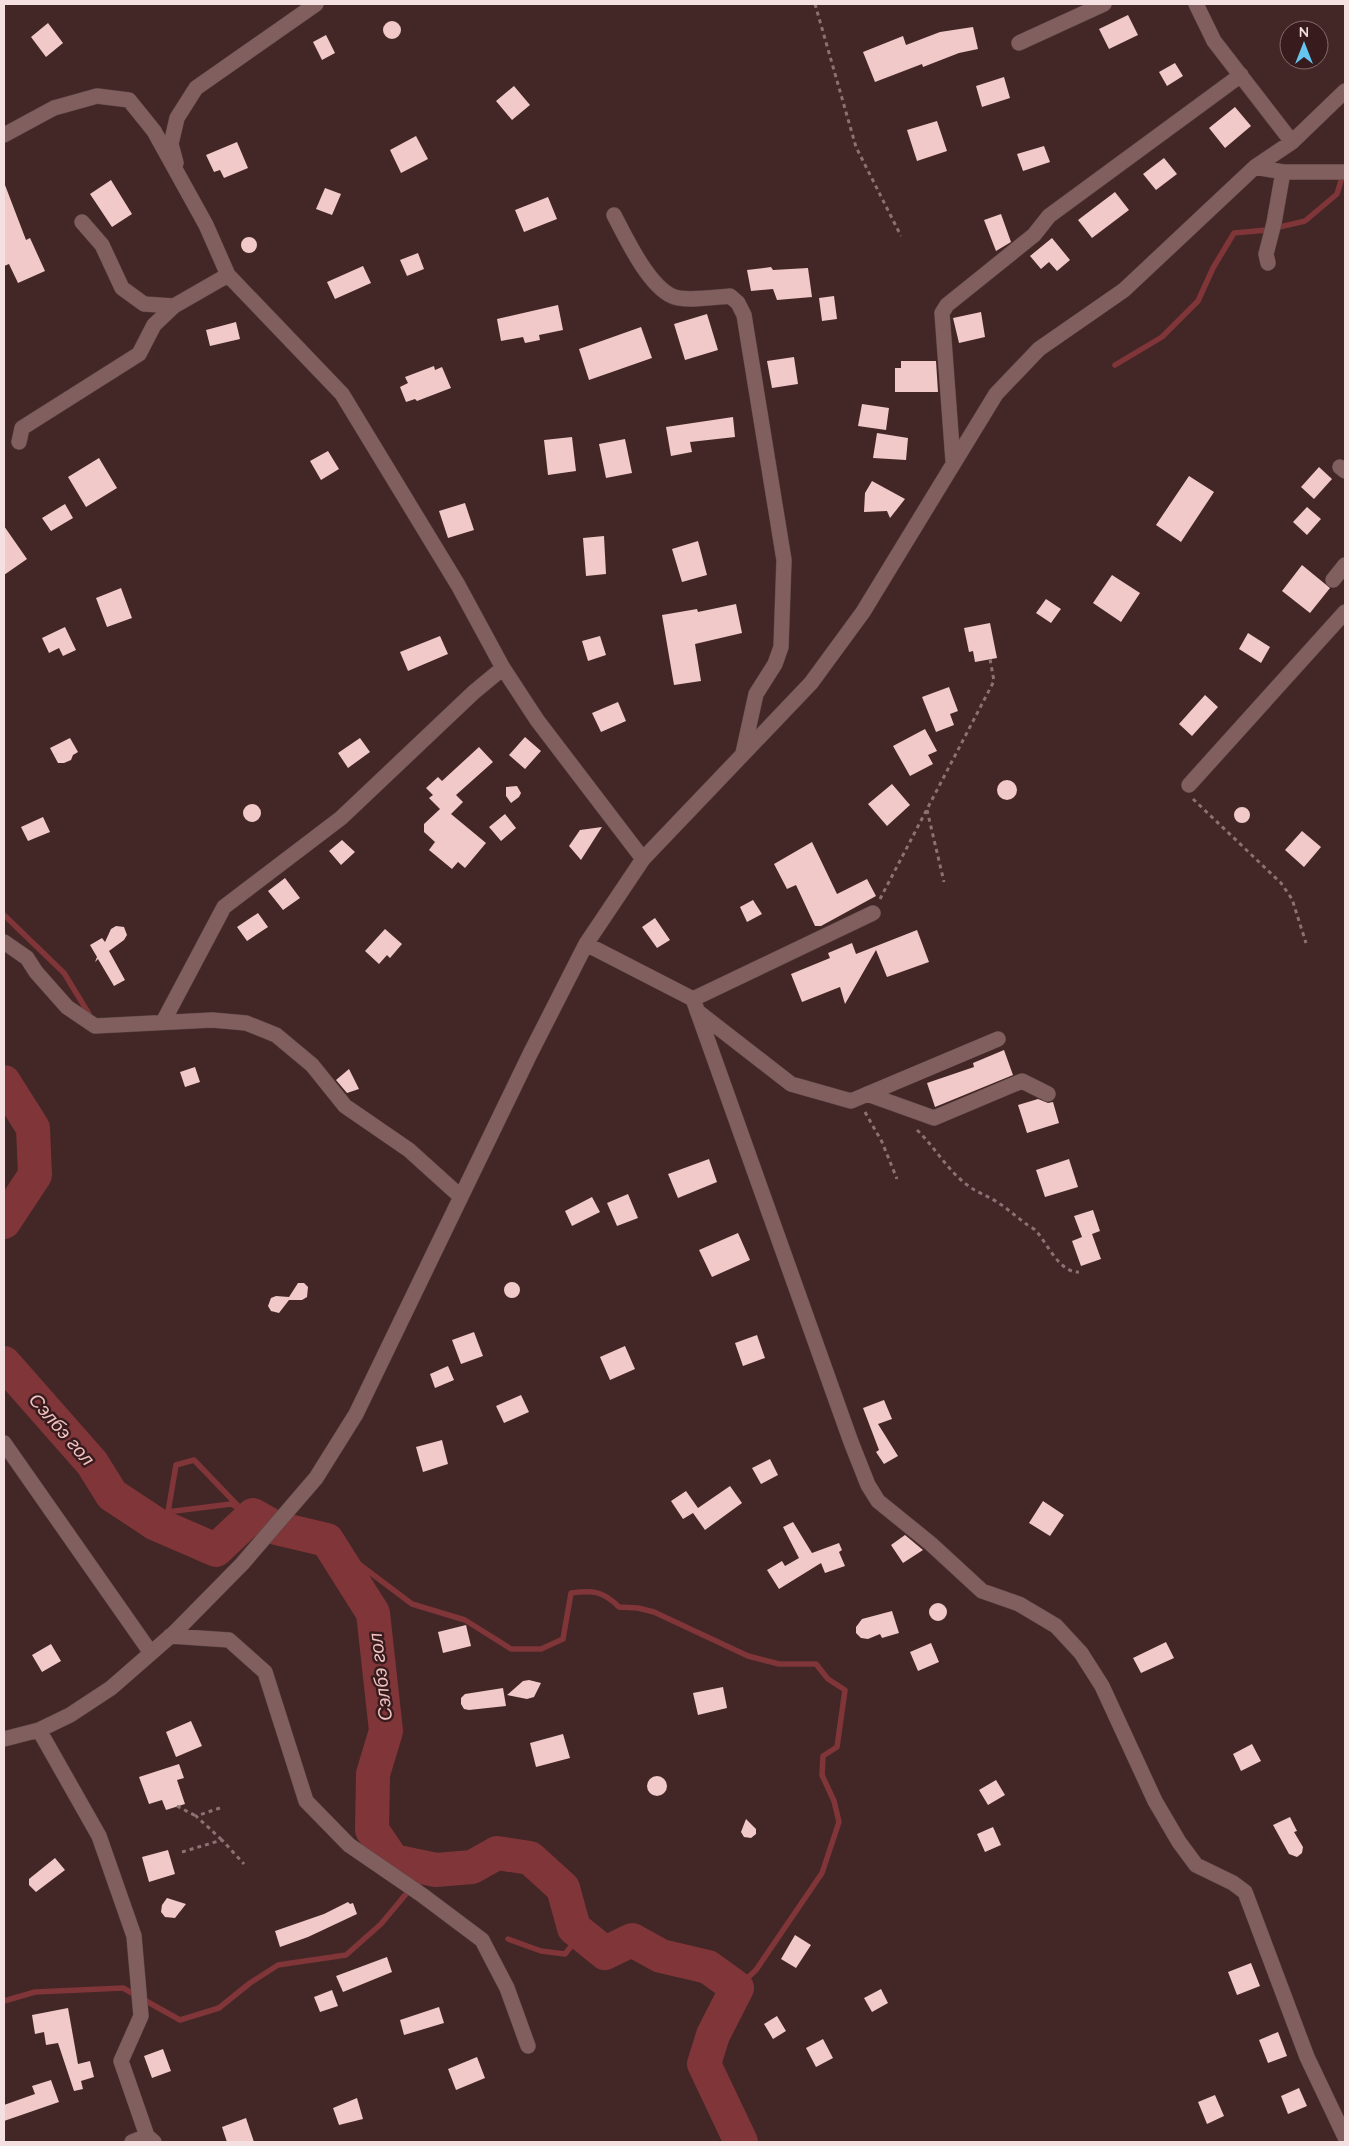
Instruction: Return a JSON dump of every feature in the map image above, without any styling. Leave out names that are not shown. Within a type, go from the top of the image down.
[{"type":"street","points":[[183,186],[172,144],[177,118],[196,88],[316,4]]},
{"type":"street","points":[[1019,43],[1104,4]]},
{"type":"street","points":[[1196,4],[1214,41],[1292,142]]},
{"type":"street","points":[[954,461],[942,312],[947,305],[1034,235],[1049,216],[1241,75]]},
{"type":"street","points":[[4,1739],[39,1730],[70,1715],[111,1688],[170,1636],[254,1550],[316,1478],[356,1414],[586,944],[643,858],[811,683],[863,612],[996,394],[1039,348],[1124,290],[1255,168],[1292,142],[1345,91]]},
{"type":"street","points":[[4,135],[54,108],[97,96],[129,100],[154,131],[206,225],[228,275],[342,394],[458,585],[503,668],[537,720],[643,858]]},
{"type":"street","points":[[1255,168],[1283,172],[1345,172]]},
{"type":"street","points":[[1268,263],[1266,254],[1274,223],[1283,172]]},
{"type":"street","points":[[614,215],[647,275],[672,296],[730,296],[738,303],[744,315],[784,560],[781,647],[775,664],[756,694],[743,755]]},
{"type":"street","points":[[82,222],[102,245],[122,288],[144,304],[174,306]]},
{"type":"street","points":[[19,442],[22,428],[139,354],[154,325],[174,306],[228,275]]},
{"type":"street","points":[[1333,580],[1345,565]]},
{"type":"street","points":[[1189,785],[1345,612]]},
{"type":"street","points":[[162,1022],[224,907],[342,818],[474,692],[503,668]]},
{"type":"street","points":[[695,1005],[873,913]]},
{"type":"street","points":[[4,942],[27,958],[36,972],[67,1007],[95,1026],[212,1020],[246,1023],[276,1035],[312,1065],[345,1106],[409,1150],[461,1197]]},
{"type":"street","points":[[586,944],[695,1005],[791,1084],[851,1101],[998,1039]]},
{"type":"street","points":[[695,1005],[868,1485],[878,1502],[931,1544],[982,1591],[1019,1604],[1056,1626],[1081,1653],[1102,1686],[1155,1801],[1196,1866],[1233,1883],[1245,1892],[1307,2057],[1345,2137]]},
{"type":"street","points":[[862,1096],[934,1118],[1022,1081],[1048,1094]]},
{"type":"street","points":[[4,1443],[151,1653]]},
{"type":"street","points":[[170,1636],[229,1640],[265,1672],[306,1801],[349,1845],[422,1895],[482,1940],[507,1988],[528,2046]]},
{"type":"street","points":[[39,1730],[99,1836],[134,1936],[142,2016],[122,2060],[150,2139],[132,2142]]},
{"type":"path","points":[[815,4],[856,147],[901,236]]},
{"type":"path","points":[[873,913],[994,681],[990,659]]},
{"type":"path","points":[[1189,785],[1188,794],[1280,883],[1292,899],[1306,943]]},
{"type":"path","points":[[927,810],[944,882]]},
{"type":"path","points":[[862,1096],[897,1179]]},
{"type":"path","points":[[916,1129],[928,1140],[948,1168],[969,1187],[998,1202],[1037,1232],[1045,1246],[1056,1256],[1063,1267],[1079,1272]]},
{"type":"path","points":[[177,1806],[196,1816],[244,1864]]},
{"type":"path","points":[[196,1816],[220,1808]]},
{"type":"path","points":[[182,1852],[222,1840]]},
{"type":"building","points":[[1128,15],[1138,35],[1109,49],[1099,29]]},
{"type":"building","points":[[392,21],[398,24],[401,30],[398,36],[392,39],[386,36],[383,30],[386,24]]},
{"type":"building","points":[[48,23],[63,43],[46,57],[31,37]]},
{"type":"building","points":[[973,27],[978,49],[959,53],[923,67],[922,64],[875,82],[863,52],[903,36],[906,45],[940,32]]},
{"type":"building","points":[[326,35],[335,53],[322,60],[313,42]]},
{"type":"building","points":[[1175,63],[1183,76],[1167,86],[1159,72]]},
{"type":"building","points":[[1004,77],[1010,98],[982,107],[976,86]]},
{"type":"building","points":[[514,86],[530,105],[512,120],[496,101]]},
{"type":"building","points":[[1235,107],[1251,126],[1225,148],[1209,128]]},
{"type":"building","points":[[937,121],[947,151],[917,161],[907,130]]},
{"type":"building","points":[[416,136],[428,159],[401,173],[390,150]]},
{"type":"building","points":[[237,142],[248,168],[224,178],[220,170],[214,172],[206,155]]},
{"type":"building","points":[[1044,146],[1050,162],[1023,171],[1017,154]]},
{"type":"building","points":[[1164,158],[1177,174],[1156,190],[1143,174]]},
{"type":"building","points":[[111,180],[132,214],[112,227],[90,194]]},
{"type":"building","points":[[5,185],[26,240],[30,238],[45,271],[18,283],[9,264],[4,266]]},
{"type":"building","points":[[325,188],[341,194],[332,215],[316,209]]},
{"type":"building","points":[[1115,192],[1129,210],[1092,238],[1078,220]]},
{"type":"building","points":[[548,197],[557,219],[524,232],[515,210]]},
{"type":"building","points":[[1001,214],[1011,242],[996,251],[984,220]]},
{"type":"building","points":[[246,237],[252,237],[257,242],[255,251],[246,253],[241,248],[241,242]]},
{"type":"building","points":[[1052,238],[1070,260],[1057,271],[1049,262],[1041,269],[1030,256]]},
{"type":"building","points":[[418,253],[424,269],[407,276],[400,260]]},
{"type":"building","points":[[363,266],[371,283],[335,299],[327,282]]},
{"type":"building","points":[[771,267],[773,270],[808,268],[812,297],[777,300],[773,289],[751,291],[747,270]]},
{"type":"building","points":[[834,296],[837,319],[822,321],[819,298]]},
{"type":"building","points":[[558,305],[563,330],[539,335],[540,340],[525,343],[523,337],[501,341],[497,319]]},
{"type":"building","points":[[981,312],[985,337],[959,343],[953,318]]},
{"type":"building","points":[[707,314],[718,350],[685,360],[674,324]]},
{"type":"building","points":[[236,322],[240,339],[210,346],[206,330]]},
{"type":"building","points":[[641,327],[652,358],[589,380],[579,349]]},
{"type":"building","points":[[794,357],[798,384],[772,388],[767,361]]},
{"type":"building","points":[[901,361],[936,361],[938,392],[895,392],[895,368],[901,368]]},
{"type":"building","points":[[434,366],[435,370],[442,367],[451,388],[417,401],[415,399],[406,402],[400,387],[408,383],[405,377]]},
{"type":"building","points":[[862,404],[889,408],[886,430],[858,426]]},
{"type":"building","points":[[733,417],[735,437],[690,442],[692,452],[671,456],[666,427]]},
{"type":"building","points":[[877,433],[908,438],[906,460],[873,458]]},
{"type":"building","points":[[572,437],[576,471],[548,475],[544,440]]},
{"type":"building","points":[[625,439],[632,473],[606,478],[599,444]]},
{"type":"building","points":[[328,451],[339,469],[321,480],[310,461]]},
{"type":"building","points":[[99,458],[117,488],[86,507],[68,477]]},
{"type":"building","points":[[1319,467],[1332,479],[1314,499],[1301,487]]},
{"type":"building","points":[[1189,476],[1214,492],[1181,542],[1156,525]]},
{"type":"building","points":[[872,481],[905,499],[890,518],[887,511],[864,512],[865,493]]},
{"type":"building","points":[[465,503],[474,530],[448,538],[439,511]]},
{"type":"building","points":[[65,504],[73,518],[51,531],[42,518]]},
{"type":"building","points":[[1307,507],[1321,519],[1307,535],[1293,522]]},
{"type":"building","points":[[4,526],[27,559],[4,575]]},
{"type":"building","points":[[604,536],[606,574],[586,576],[583,538]]},
{"type":"building","points":[[698,541],[707,575],[682,582],[672,549]]},
{"type":"building","points":[[1302,565],[1330,588],[1310,613],[1282,591]]},
{"type":"building","points":[[1112,575],[1140,593],[1121,622],[1093,603]]},
{"type":"building","points":[[121,588],[132,618],[107,627],[96,598]]},
{"type":"building","points":[[1046,599],[1061,609],[1051,623],[1036,613]]},
{"type":"building","points":[[736,604],[742,633],[695,644],[701,681],[674,685],[662,615],[697,609],[698,612]]},
{"type":"building","points":[[990,623],[997,658],[975,662],[973,651],[969,652],[964,628]]},
{"type":"building","points":[[65,627],[76,650],[63,656],[59,648],[49,653],[42,638]]},
{"type":"building","points":[[1248,633],[1270,647],[1261,663],[1239,649]]},
{"type":"building","points":[[440,636],[448,654],[408,671],[400,652]]},
{"type":"building","points":[[600,636],[606,655],[588,661],[582,641]]},
{"type":"building","points":[[949,687],[958,711],[950,714],[954,725],[936,732],[922,697]]},
{"type":"building","points":[[1205,695],[1218,707],[1192,736],[1179,724]]},
{"type":"building","points":[[618,702],[626,721],[601,732],[592,713]]},
{"type":"building","points":[[925,729],[937,751],[928,755],[933,764],[910,776],[893,746]]},
{"type":"building","points":[[525,737],[541,751],[525,769],[509,755]]},
{"type":"building","points":[[70,738],[78,752],[73,755],[71,760],[58,763],[50,748]]},
{"type":"building","points":[[360,738],[370,752],[348,768],[338,753]]},
{"type":"building","points":[[479,747],[493,762],[456,795],[463,802],[451,814],[486,843],[465,868],[458,862],[452,869],[429,850],[435,842],[424,832],[424,824],[440,809],[429,798],[433,795],[426,788],[438,777],[442,781]]},
{"type":"building","points":[[1007,780],[1014,783],[1017,790],[1014,797],[1007,800],[1000,797],[997,790],[1000,783]]},
{"type":"building","points":[[892,784],[910,805],[887,826],[868,804]]},
{"type":"building","points":[[517,786],[521,793],[511,803],[506,796],[506,787]]},
{"type":"building","points":[[252,804],[258,807],[261,813],[258,819],[252,822],[246,819],[243,813],[246,807]]},
{"type":"building","points":[[1242,807],[1248,809],[1250,815],[1248,821],[1242,823],[1236,821],[1234,815],[1236,809]]},
{"type":"building","points":[[505,814],[516,828],[501,841],[489,827]]},
{"type":"building","points":[[43,817],[50,832],[28,841],[21,827]]},
{"type":"building","points":[[602,827],[581,860],[569,846],[580,830]]},
{"type":"building","points":[[1302,831],[1321,847],[1304,867],[1285,850]]},
{"type":"building","points":[[342,840],[355,852],[341,865],[329,851]]},
{"type":"building","points":[[812,842],[837,894],[867,879],[876,896],[821,926],[815,926],[796,885],[787,889],[774,864]]},
{"type":"building","points":[[285,878],[300,898],[283,910],[268,891]]},
{"type":"building","points":[[753,900],[762,914],[747,922],[740,907]]},
{"type":"building","points":[[258,913],[268,927],[247,941],[237,927]]},
{"type":"building","points":[[655,918],[670,940],[657,948],[642,927]]},
{"type":"building","points":[[116,926],[124,927],[127,935],[124,940],[109,951],[125,980],[114,986],[98,959],[95,962],[97,957],[90,945],[102,938],[105,942],[111,929]]},
{"type":"building","points":[[385,929],[402,944],[390,958],[387,955],[379,964],[365,951]]},
{"type":"building","points":[[917,930],[929,962],[887,977],[876,950],[845,1004],[840,987],[802,1002],[791,974],[830,958],[828,953],[852,943],[856,954]]},
{"type":"building","points":[[1004,1050],[1013,1075],[935,1107],[927,1083],[974,1067],[973,1063]]},
{"type":"building","points":[[195,1067],[200,1082],[185,1087],[180,1072]]},
{"type":"building","points":[[349,1069],[359,1089],[347,1093],[336,1080]]},
{"type":"building","points":[[1038,1099],[1048,1103],[1053,1102],[1059,1123],[1027,1133],[1018,1105]]},
{"type":"building","points":[[709,1159],[717,1182],[678,1198],[668,1174]]},
{"type":"building","points":[[1069,1159],[1078,1187],[1045,1197],[1036,1170]]},
{"type":"building","points":[[628,1194],[638,1218],[617,1226],[607,1203]]},
{"type":"building","points":[[592,1197],[600,1212],[572,1226],[565,1211]]},
{"type":"building","points":[[1093,1210],[1100,1231],[1092,1234],[1101,1259],[1081,1266],[1072,1241],[1082,1237],[1074,1216]]},
{"type":"building","points":[[738,1233],[750,1260],[712,1277],[699,1250]]},
{"type":"building","points":[[509,1282],[515,1282],[520,1287],[518,1296],[509,1298],[504,1293],[504,1287]]},
{"type":"building","points":[[298,1283],[304,1283],[308,1287],[307,1297],[302,1300],[289,1300],[279,1313],[271,1311],[268,1306],[271,1298],[276,1296],[289,1297]]},
{"type":"building","points":[[474,1332],[483,1356],[461,1364],[452,1340]]},
{"type":"building","points":[[757,1335],[765,1358],[743,1366],[735,1343]]},
{"type":"building","points":[[625,1346],[635,1369],[610,1380],[600,1357]]},
{"type":"building","points":[[448,1366],[454,1380],[435,1388],[430,1374]]},
{"type":"building","points":[[521,1395],[529,1412],[504,1423],[496,1406]]},
{"type":"building","points":[[884,1400],[892,1419],[878,1424],[898,1456],[884,1464],[876,1452],[879,1450],[863,1408]]},
{"type":"building","points":[[442,1440],[448,1464],[423,1472],[416,1447]]},
{"type":"building","points":[[770,1459],[778,1475],[761,1484],[752,1468]]},
{"type":"building","points":[[730,1486],[742,1503],[705,1530],[693,1513],[683,1519],[671,1501],[686,1491],[698,1508]]},
{"type":"building","points":[[1043,1501],[1064,1515],[1050,1536],[1029,1523]]},
{"type":"building","points":[[793,1522],[812,1553],[839,1543],[842,1550],[839,1552],[845,1566],[825,1573],[821,1563],[779,1589],[767,1570],[782,1561],[785,1566],[799,1558],[783,1527]]},
{"type":"building","points":[[905,1535],[923,1550],[903,1563],[891,1545]]},
{"type":"building","points":[[938,1603],[944,1606],[947,1612],[944,1618],[938,1621],[932,1618],[929,1612],[932,1606]]},
{"type":"building","points":[[892,1611],[899,1633],[882,1638],[880,1634],[868,1639],[861,1638],[856,1633],[856,1627],[862,1619]]},
{"type":"building","points":[[466,1625],[471,1646],[443,1653],[438,1632]]},
{"type":"building","points":[[1166,1642],[1174,1658],[1141,1673],[1133,1658]]},
{"type":"building","points":[[931,1643],[939,1662],[918,1671],[910,1652]]},
{"type":"building","points":[[51,1644],[61,1661],[42,1672],[32,1655]]},
{"type":"building","points":[[529,1680],[541,1683],[534,1697],[527,1699],[507,1695],[523,1681]]},
{"type":"building","points":[[723,1687],[727,1708],[698,1715],[693,1693]]},
{"type":"building","points":[[503,1688],[506,1706],[469,1710],[464,1709],[461,1704],[461,1698],[465,1694]]},
{"type":"building","points":[[191,1721],[202,1746],[176,1757],[166,1732]]},
{"type":"building","points":[[563,1734],[570,1758],[536,1767],[530,1743]]},
{"type":"building","points":[[1252,1744],[1261,1761],[1241,1771],[1233,1754]]},
{"type":"building","points":[[179,1764],[184,1778],[177,1780],[185,1804],[166,1810],[162,1800],[149,1804],[139,1777]]},
{"type":"building","points":[[657,1776],[664,1779],[667,1786],[664,1793],[657,1796],[650,1793],[647,1786],[650,1779]]},
{"type":"building","points":[[996,1780],[1005,1795],[988,1805],[979,1790]]},
{"type":"building","points":[[1290,1817],[1297,1831],[1294,1832],[1303,1847],[1302,1853],[1297,1857],[1289,1854],[1273,1825]]},
{"type":"building","points":[[746,1819],[756,1829],[756,1834],[751,1838],[744,1837],[741,1832]]},
{"type":"building","points":[[993,1827],[1001,1845],[985,1852],[977,1834]]},
{"type":"building","points":[[168,1850],[175,1874],[149,1882],[142,1857]]},
{"type":"building","points":[[55,1858],[65,1870],[36,1892],[29,1885],[29,1879]]},
{"type":"building","points":[[167,1898],[186,1904],[175,1918],[165,1917],[161,1912],[162,1905]]},
{"type":"building","points":[[348,1902],[350,1904],[353,1903],[357,1914],[308,1937],[280,1947],[275,1931],[324,1914]]},
{"type":"building","points":[[795,1935],[811,1945],[796,1968],[781,1959]]},
{"type":"building","points":[[387,1957],[392,1972],[343,1992],[336,1976]]},
{"type":"building","points":[[1251,1963],[1260,1986],[1237,1995],[1228,1972]]},
{"type":"building","points":[[881,1989],[888,2003],[872,2012],[864,1998]]},
{"type":"building","points":[[332,1990],[338,2006],[320,2012],[314,1997]]},
{"type":"building","points":[[439,2007],[444,2023],[404,2035],[400,2020]]},
{"type":"building","points":[[68,2008],[78,2064],[90,2061],[94,2077],[81,2081],[83,2089],[74,2091],[58,2043],[46,2045],[44,2032],[35,2034],[32,2015]]},
{"type":"building","points":[[777,2016],[786,2031],[773,2039],[764,2024]]},
{"type":"building","points":[[1278,2032],[1287,2056],[1268,2063],[1259,2040]]},
{"type":"building","points":[[823,2039],[833,2058],[816,2067],[806,2048]]},
{"type":"building","points":[[163,2049],[171,2071],[152,2078],[144,2056]]},
{"type":"building","points":[[477,2057],[485,2078],[456,2090],[448,2069]]},
{"type":"building","points":[[51,2080],[59,2102],[4,2121],[4,2105],[35,2094],[32,2086]]},
{"type":"building","points":[[1299,2088],[1307,2106],[1288,2114],[1281,2096]]},
{"type":"building","points":[[1215,2095],[1224,2116],[1207,2124],[1198,2102]]},
{"type":"building","points":[[357,2098],[363,2119],[339,2125],[333,2108]]},
{"type":"building","points":[[246,2118],[254,2142],[227,2142],[222,2127]]},
{"type":"waterway","points":[[1115,365],[1162,337],[1198,301],[1213,268],[1234,233],[1267,230],[1305,221],[1337,194],[1343,174]]},
{"type":"waterway","points":[[4,915],[64,973],[89,1014]]},
{"type":"waterway","name":"Сэлбэ гол","points":[[4,1082],[33,1128],[35,1175],[4,1222]]},
{"type":"waterway","name":"Сэлбэ гол","points":[[4,1363],[92,1463],[112,1495],[156,1524],[216,1550],[253,1515],[276,1528],[327,1540],[373,1613],[386,1731],[373,1774],[372,1830],[393,1861],[436,1870],[472,1867],[497,1853],[530,1858],[563,1888],[574,1928],[605,1953],[632,1940],[661,1956],[708,1967],[737,1988],[713,2035],[704,2064],[741,2142]]},
{"type":"waterway","points":[[168,1512],[176,1465],[194,1460],[242,1510]]},
{"type":"waterway","points":[[143,1515],[231,1504],[253,1515]]},
{"type":"waterway","points":[[327,1540],[412,1604],[465,1620],[511,1649],[541,1649],[563,1639],[571,1593],[592,1592],[603,1595],[619,1607],[638,1608],[654,1612],[748,1656],[779,1664],[816,1664],[828,1679],[845,1690],[837,1747],[823,1756],[822,1775],[834,1801],[839,1822],[822,1873],[756,1970],[737,1988]]},
{"type":"waterway","points":[[4,2001],[35,1992],[123,1988],[180,2020],[219,2008],[250,1983],[278,1965],[346,1955],[381,1924],[411,1888],[436,1870]]},
{"type":"waterway","points":[[508,1939],[541,1951],[565,1954],[581,1934]]}]
